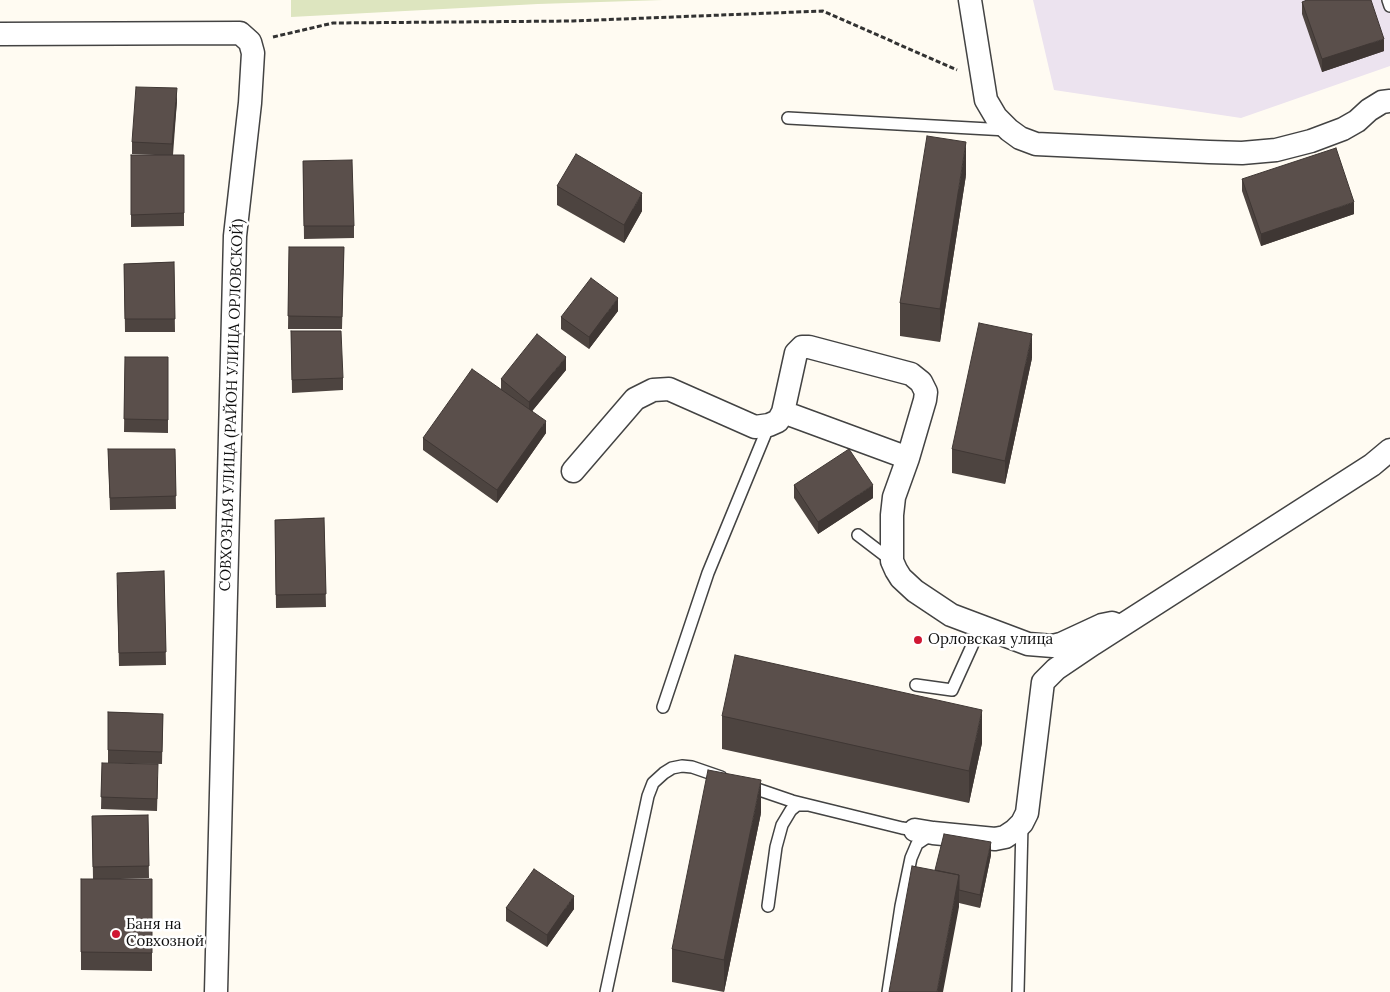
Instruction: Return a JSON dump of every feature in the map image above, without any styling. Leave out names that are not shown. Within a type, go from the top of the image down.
[{"type":"street","points":[[970,0],[986,100],[996,117],[1009,130],[1020,138],[1036,144],[1200,152],[1242,153],[1276,150],[1311,141],[1343,129],[1382,102],[1390,101]]},
{"type":"street","points":[[0,34],[240,33],[250,42]]},
{"type":"street","name":"СОВХОЗНАЯ УЛИЦА (РАЙОН УЛИЦА ОРЛОВСКОЙ)","points":[[216,992],[235,236],[250,102],[252,53],[250,42]]},
{"type":"street","points":[[776,419],[796,353],[802,347],[809,347],[911,374],[919,380],[925,389],[925,400],[908,458],[894,496],[892,561],[901,578],[915,591],[951,615],[1028,644],[1053,646],[1102,625],[1112,624],[1120,626]]},
{"type":"street","points":[[573,471],[634,399],[653,390],[669,389],[755,427],[776,419],[908,458]]},
{"type":"street","points":[[1043,682],[1056,669],[1120,626],[1372,466],[1390,450]]},
{"type":"street","points":[[916,835],[995,838],[1010,834],[1022,823],[1027,814],[1043,682],[1028,644]]},
{"type":"lane","points":[[1388,0],[1390,6]]},
{"type":"lane","points":[[788,118],[1009,130]]},
{"type":"lane","points":[[663,707],[708,573],[776,419]]},
{"type":"lane","points":[[858,535],[892,561]]},
{"type":"lane","points":[[916,685],[952,690],[981,626]]},
{"type":"lane","points":[[606,992],[648,796],[653,783],[664,773],[672,768],[682,766],[692,767],[807,805],[916,835],[908,869],[888,992]]},
{"type":"lane","points":[[768,906],[776,847],[782,825],[791,810],[798,805],[807,805]]},
{"type":"lane","points":[[1018,992],[1022,823]]},
{"type":"path","points":[[250,42],[333,22],[573,21],[822,12],[983,81]]},
{"type":"shaded area","points":[[1033,0],[1390,0],[1390,66],[1241,118],[1054,90]]},
{"type":"green space","points":[[291,0],[663,0],[538,4],[291,17]]},
{"type":"building","points":[[1307,0],[1371,0],[1384,39],[1322,59],[1302,2]]},
{"type":"building","points":[[136,87],[177,88],[172,144],[132,142]]},
{"type":"building","points":[[927,136],[966,142],[940,309],[900,303]]},
{"type":"building","points":[[1336,148],[1354,202],[1261,234],[1242,179]]},
{"type":"building","points":[[576,154],[642,193],[624,225],[557,186]]},
{"type":"building","points":[[131,155],[184,155],[184,213],[131,215]]},
{"type":"building","points":[[352,160],[354,226],[304,226],[303,161]]},
{"type":"building","points":[[289,247],[344,247],[342,317],[288,316]]},
{"type":"building","points":[[174,262],[175,319],[125,319],[124,264]]},
{"type":"building","points":[[591,278],[618,298],[589,337],[561,317]]},
{"type":"building","points":[[979,323],[1032,334],[1005,461],[952,449]]},
{"type":"building","points":[[291,331],[341,331],[343,378],[292,380]]},
{"type":"building","points":[[537,334],[566,357],[529,402],[501,379]]},
{"type":"building","points":[[125,357],[168,357],[168,420],[124,419]]},
{"type":"building","points":[[472,369],[546,421],[497,490],[423,438]]},
{"type":"building","points":[[108,449],[175,449],[176,496],[110,498]]},
{"type":"building","points":[[849,449],[873,485],[818,522],[794,485]]},
{"type":"building","points":[[324,518],[326,594],[276,595],[275,520]]},
{"type":"building","points":[[164,571],[166,652],[119,653],[117,573]]},
{"type":"building","points":[[735,655],[982,710],[969,771],[722,716]]},
{"type":"building","points":[[108,712],[163,714],[162,752],[108,750]]},
{"type":"building","points":[[102,763],[158,764],[157,799],[101,797]]},
{"type":"building","points":[[708,770],[761,780],[724,960],[672,949]]},
{"type":"building","points":[[148,815],[149,866],[93,867],[92,816]]},
{"type":"building","points":[[944,834],[991,842],[980,895],[959,890],[959,875],[935,870]]},
{"type":"building","points":[[912,866],[959,875],[937,992],[889,992]]},
{"type":"building","points":[[534,869],[574,896],[547,935],[506,908]]},
{"type":"building","name":"Баня на Совхозной","points":[[81,879],[152,879],[152,953],[81,952]]},
{"type":"place","name":"Орловская улица","points":[[918,640]]},
{"type":"place","name":"Баня на Совхозной","points":[[116,934]]}]
